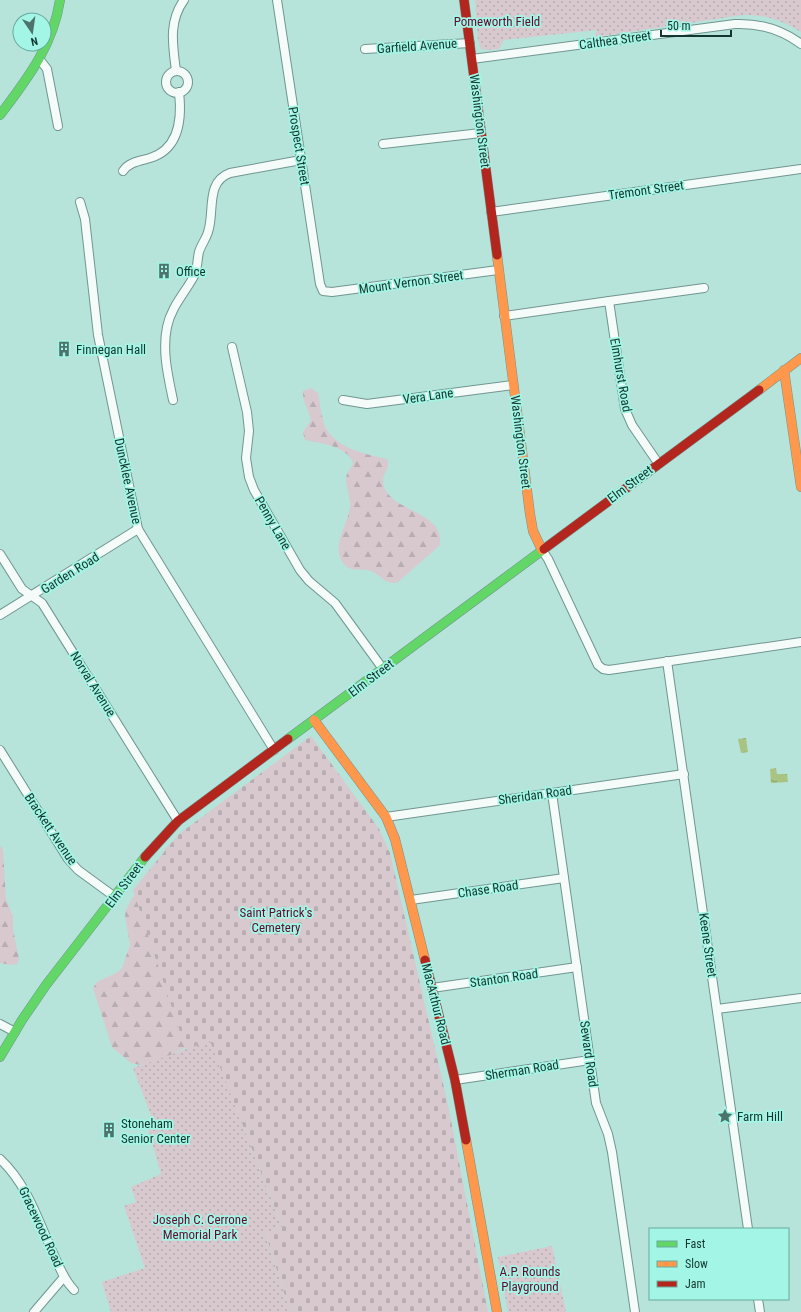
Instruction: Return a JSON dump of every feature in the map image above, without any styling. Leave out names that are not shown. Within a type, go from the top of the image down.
[{"type":"street","points":[[0,115],[40,60],[54,31],[60,0]]},
{"type":"street","points":[[176,71],[173,46],[173,23],[176,12],[184,0]]},
{"type":"street","name":"Prospect Street","points":[[277,0],[320,284],[323,291]]},
{"type":"street","name":"Washington Street","points":[[464,0],[531,520],[536,540],[548,559],[600,668],[609,670],[801,642]]},
{"type":"street","name":"Calthea Street","points":[[472,60],[735,24],[767,27],[801,44]]},
{"type":"street","name":"Garfield Avenue","points":[[365,49],[470,43]]},
{"type":"street","points":[[40,60],[47,69],[58,126]]},
{"type":"street","points":[[176,71],[184,73],[188,80],[186,88],[179,92],[171,90],[166,83],[169,75],[176,71]]},
{"type":"street","points":[[123,171],[129,164],[156,156],[166,149],[178,130],[180,122],[179,92]]},
{"type":"street","points":[[383,144],[481,133]]},
{"type":"street","points":[[173,400],[166,362],[167,327],[176,304],[196,272],[200,250],[208,232],[212,194],[216,184],[220,178],[230,173],[301,160]]},
{"type":"street","name":"Tremont Street","points":[[491,212],[801,169]]},
{"type":"street","name":"Duncklee Avenue","points":[[80,202],[85,219],[98,335],[138,529],[274,750]]},
{"type":"street","name":"Mount Vernon Street","points":[[323,291],[329,293],[498,270]]},
{"type":"street","points":[[504,316],[704,288]]},
{"type":"street","name":"Elmhurst Road","points":[[609,301],[625,409],[632,425],[658,464]]},
{"type":"street","name":"Penny Lane","points":[[232,347],[247,412],[249,431],[247,464],[254,490],[300,570],[309,581],[335,603],[383,669]]},
{"type":"street","name":"Elm Street","points":[[0,1057],[15,1032],[74,949],[149,852],[178,821],[801,358]]},
{"type":"street","points":[[784,370],[801,487]]},
{"type":"street","name":"Vera Lane","points":[[343,400],[367,404],[513,385]]},
{"type":"street","name":"Garden Road","points":[[0,615],[138,529]]},
{"type":"street","name":"Norval Avenue","points":[[0,554],[22,589],[42,603],[178,821]]},
{"type":"street","name":"Keene Street","points":[[667,661],[748,1228]]},
{"type":"street","name":"MacArthur Road","points":[[314,720],[386,817],[395,839],[412,900],[455,1080],[497,1312]]},
{"type":"street","name":"Brackett Avenue","points":[[0,750],[68,860],[78,870],[115,897]]},
{"type":"street","name":"Sheridan Road","points":[[386,817],[684,774]]},
{"type":"street","name":"Seward Road","points":[[552,793],[597,1107],[608,1134],[612,1152],[634,1312]]},
{"type":"street","name":"Chase Road","points":[[412,900],[564,878]]},
{"type":"street","name":"Stanton Road","points":[[432,988],[576,967]]},
{"type":"street","points":[[717,1009],[801,998]]},
{"type":"street","points":[[0,1024],[15,1032]]},
{"type":"street","name":"Sherman Road","points":[[455,1080],[590,1060]]},
{"type":"street","name":"Gracewood Road","points":[[0,1159],[22,1184],[64,1277],[74,1290]]},
{"type":"street","name":"Gracewood Road","points":[[34,1312],[64,1277]]},
{"type":"street","points":[[758,1300],[760,1312]]},
{"type":"green space","name":"Pomeworth Field","points":[[475,0],[801,0],[801,32],[774,19],[743,15],[595,37],[597,30],[504,40],[499,49],[487,50],[481,49],[478,41]]},
{"type":"green space","points":[[311,388],[318,393],[324,424],[328,432],[335,439],[351,449],[387,459],[388,467],[384,475],[383,484],[390,496],[396,502],[423,516],[437,528],[440,536],[439,546],[398,582],[390,583],[371,571],[350,568],[345,565],[341,559],[339,544],[350,507],[346,477],[353,463],[350,457],[339,449],[325,444],[305,440],[303,432],[311,420],[303,391]]},
{"type":"green space","name":"Saint Patrick's Cemetery","points":[[311,736],[379,829],[390,853],[448,1105],[488,1312],[290,1312],[265,1232],[282,1226],[210,1042],[186,1050],[133,890],[179,834]]},
{"type":"green space","points":[[174,840],[242,1112],[191,1045],[161,1060],[140,1065],[131,1063],[112,1047],[93,988],[97,982],[118,972],[122,968],[130,945],[125,916],[126,910],[131,900],[162,857],[165,849]]},
{"type":"green space","points":[[0,845],[3,850],[6,899],[13,917],[13,929],[19,959],[17,964],[11,965],[0,963]]},
{"type":"green space","name":"Joseph C. Cerrone Memorial Park","points":[[210,1041],[282,1227],[265,1233],[290,1312],[111,1312],[102,1282],[145,1268],[124,1206],[136,1202],[131,1187],[161,1174],[147,1125],[154,1123],[133,1068]]},
{"type":"green space","name":"A.P. Rounds Playground","points":[[552,1246],[566,1312],[508,1312],[498,1257]]},
{"type":"water","points":[[746,738],[748,752],[741,753],[738,739]]},
{"type":"water","points":[[776,768],[777,774],[787,774],[788,782],[771,783],[770,769]]},
{"type":"traffic: fast","points":[[0,115],[38,61],[57,17],[60,0]]},
{"type":"traffic: fast","points":[[288,739],[544,549]]},
{"type":"traffic: fast","points":[[0,1057],[22,1020],[46,985],[145,857]]},
{"type":"traffic: slow","points":[[497,255],[530,514],[533,531],[542,550]]},
{"type":"traffic: slow","points":[[759,390],[801,358]]},
{"type":"traffic: slow","points":[[784,370],[801,487]]},
{"type":"traffic: slow","points":[[314,720],[386,817],[395,839],[425,960]]},
{"type":"traffic: slow","points":[[466,1140],[497,1312]]},
{"type":"traffic: jam","points":[[464,0],[497,255]]},
{"type":"traffic: jam","points":[[544,549],[759,390]]},
{"type":"traffic: jam","points":[[145,857],[178,821],[288,739]]},
{"type":"traffic: jam","points":[[425,960],[455,1080],[466,1140]]},
{"type":"place","name":"Office","points":[[164,271]]},
{"type":"place","name":"Finnegan Hall","points":[[64,349]]},
{"type":"place","name":"Farm Hill","points":[[725,1116]]},
{"type":"place","name":"Stoneham Senior Center","points":[[109,1130]]}]
